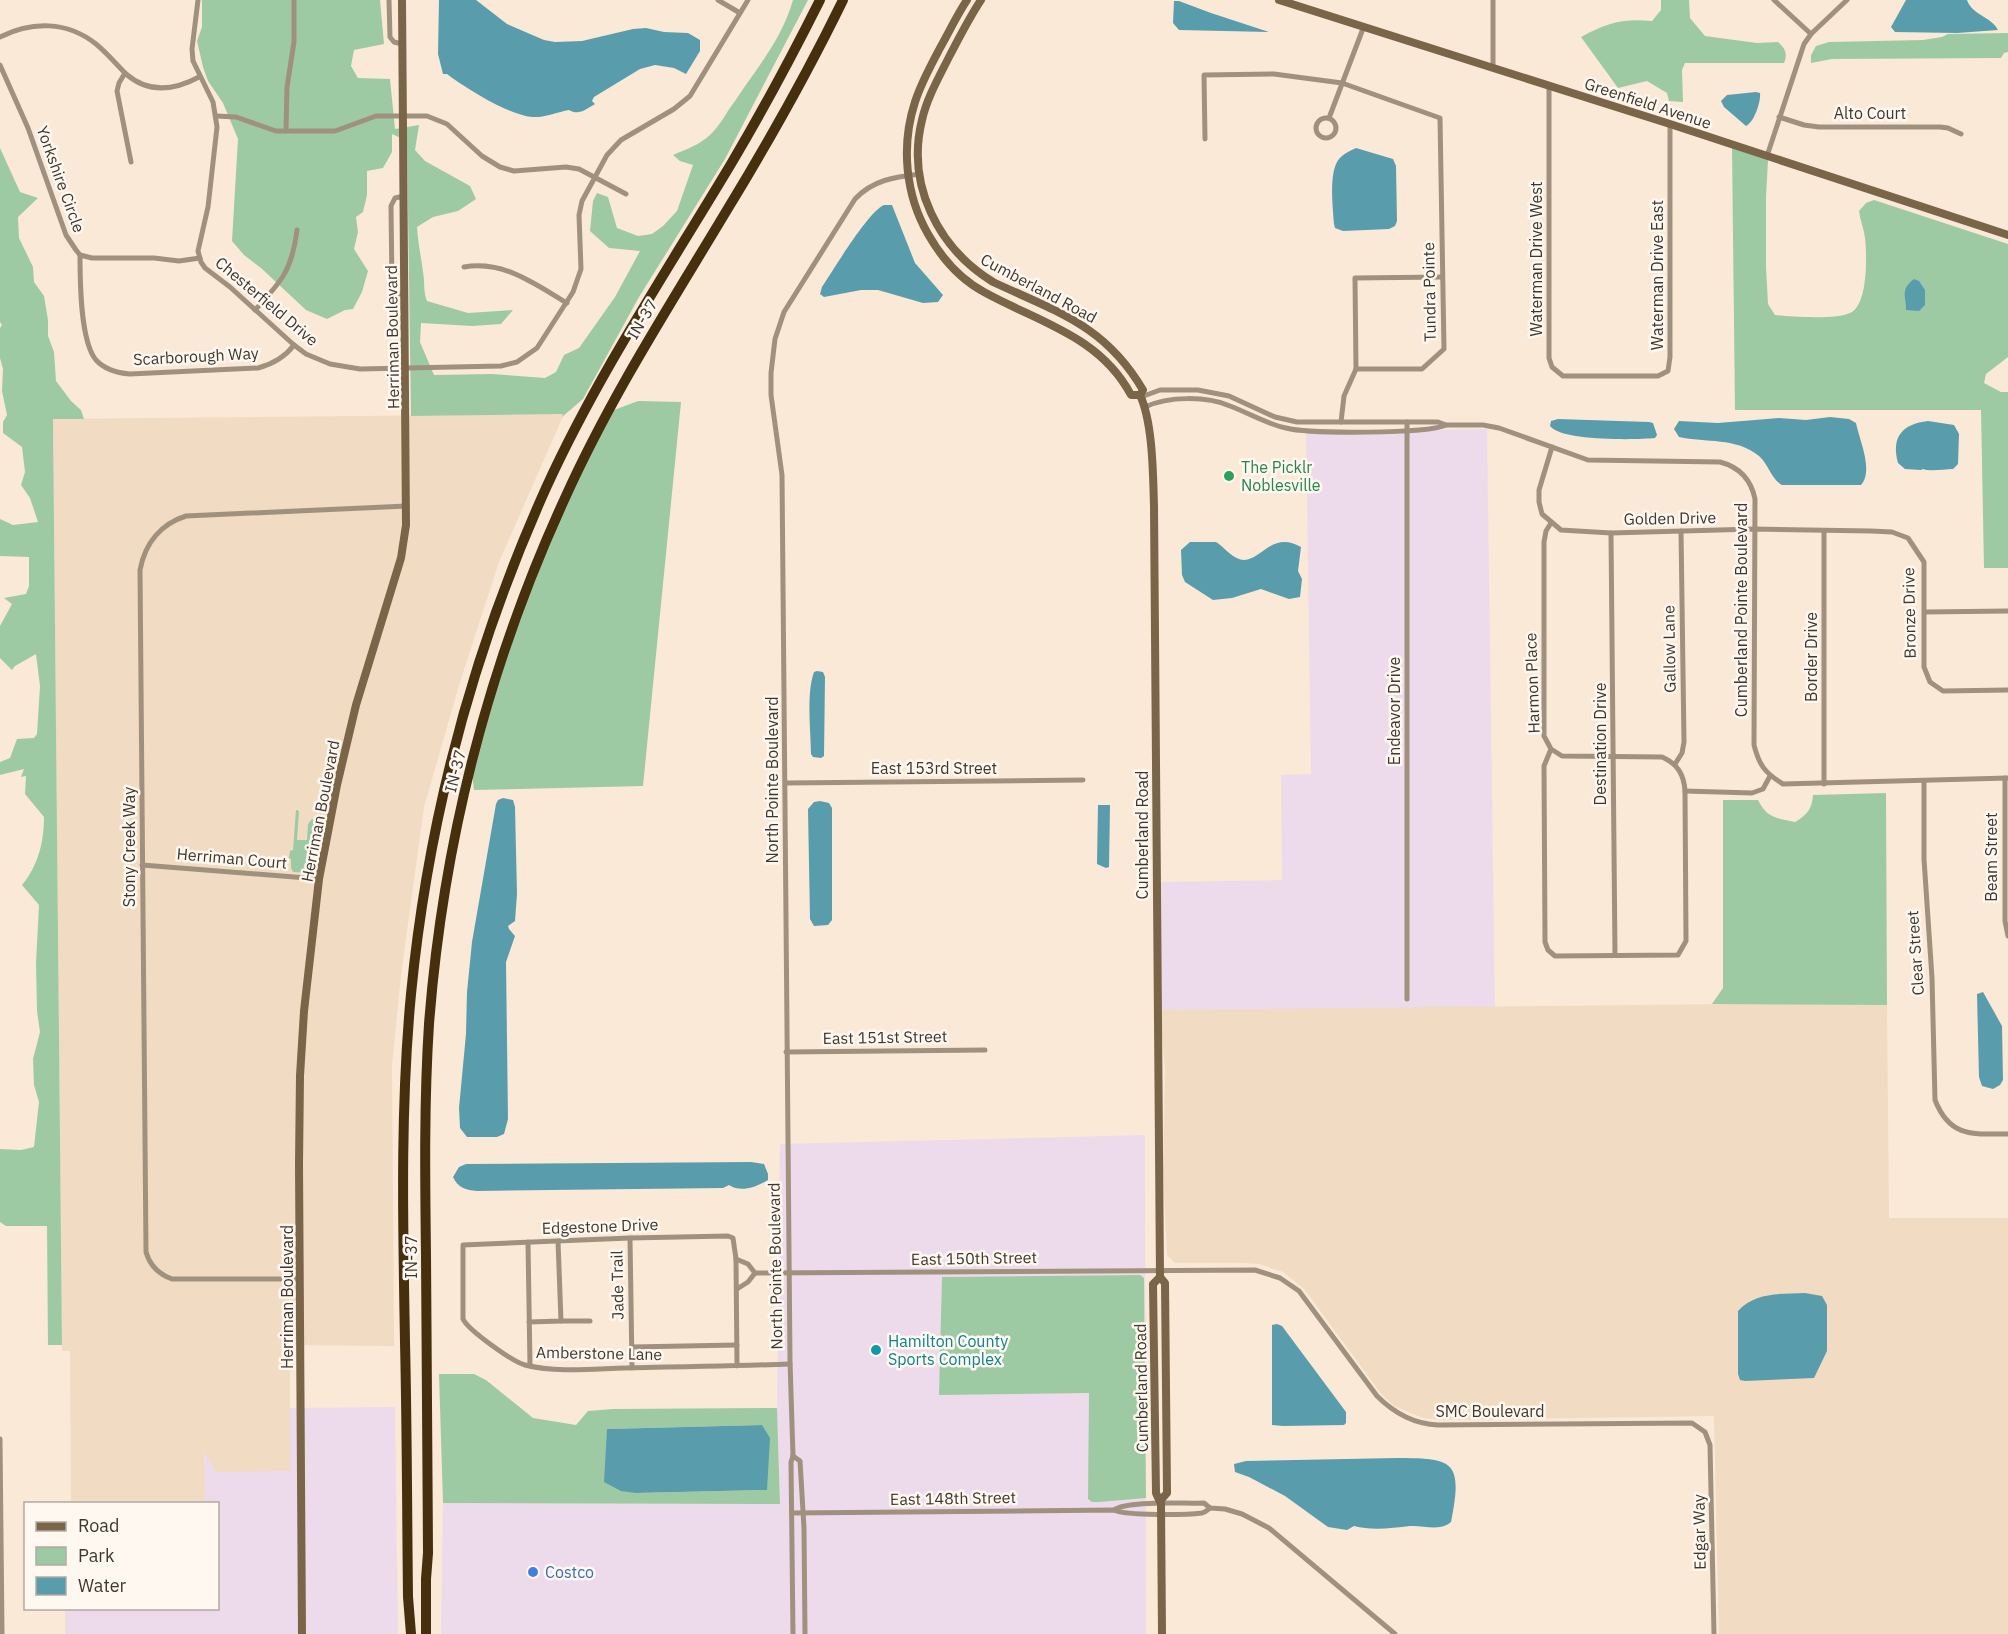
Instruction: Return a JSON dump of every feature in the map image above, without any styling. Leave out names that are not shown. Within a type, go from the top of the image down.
[{"type":"highway","name":"IN-37","points":[[411,1634],[408,1597],[403,1220],[406,1058],[411,994],[424,895],[447,778],[467,702],[494,618],[522,544],[557,464],[612,359],[731,165],[820,0]]},
{"type":"highway","name":"IN-37","points":[[426,1634],[428,1553],[425,1172],[428,1055],[436,955],[447,879],[478,739],[527,589],[591,442],[638,355],[770,138],[843,0]]},
{"type":"highway","points":[[428,1553],[434,1634]]},
{"type":"highway","points":[[404,1634],[408,1597]]},
{"type":"street","name":"Chesterfield Drive","points":[[198,0],[192,55],[199,77],[210,94],[217,127],[208,207],[199,242],[200,258],[209,272],[230,287],[294,345],[316,359],[341,367],[405,368],[495,367],[517,362],[537,348],[567,303],[576,285],[581,269],[580,208],[584,194],[594,176],[607,155],[621,140],[674,109],[690,96],[748,0]]},
{"type":"street","points":[[286,131],[287,87],[294,42],[294,0]]},
{"type":"street","points":[[389,0],[390,39],[396,44],[402,44]]},
{"type":"street","name":"Herriman Boulevard","points":[[302,1634],[300,1076],[304,1011],[319,879],[337,784],[356,705],[401,558],[405,536],[407,506],[402,0]]},
{"type":"street","points":[[718,0],[740,13]]},
{"type":"street","name":"Cumberland Road","points":[[967,0],[915,101],[908,137],[908,175],[920,218],[952,268],[983,292],[1080,339],[1108,363],[1131,394],[1141,396]]},
{"type":"street","name":"Cumberland Road","points":[[981,0],[938,78],[924,110],[918,142],[920,174],[932,214],[939,231],[959,256],[993,282],[1072,319],[1095,333],[1112,348],[1143,390],[1141,396],[1145,407],[1150,444],[1154,506],[1160,1273],[1165,1283],[1167,1493],[1161,1502],[1162,1634]]},
{"type":"street","name":"Greenfield Avenue","points":[[1280,0],[1670,124],[2008,235]]},
{"type":"street","points":[[1493,0],[1493,67]]},
{"type":"street","points":[[1774,0],[1811,33]]},
{"type":"street","points":[[1767,156],[1800,52],[1811,33],[1846,0]]},
{"type":"street","points":[[0,37],[30,26],[44,25],[64,28],[92,41],[125,73],[146,86],[175,87],[199,77]]},
{"type":"street","points":[[1329,118],[1364,26]]},
{"type":"street","name":"Yorkshire Circle","points":[[0,65],[28,128],[66,235],[80,255],[92,258],[154,258],[179,261],[200,258]]},
{"type":"street","points":[[125,73],[117,91],[131,162]]},
{"type":"street","points":[[1205,139],[1204,75],[1274,74],[1342,83]]},
{"type":"street","name":"Tundra Pointe","points":[[1342,83],[1440,118],[1444,349],[1422,369],[1356,369]]},
{"type":"street","name":"Waterman Drive West","points":[[1549,85],[1550,364],[1563,376],[1615,376]]},
{"type":"street","points":[[216,116],[236,117],[266,129],[286,131],[340,130],[372,117],[427,116],[447,124],[493,164],[524,171],[566,167],[579,169],[626,194]]},
{"type":"street","name":"Alto Court","points":[[1779,117],[1811,126],[1940,127],[1960,134]]},
{"type":"street","name":"Waterman Drive East","points":[[1615,376],[1658,376],[1666,373],[1670,367],[1670,124]]},
{"type":"street","name":"North Pointe Boulevard","points":[[793,1634],[782,475],[771,395],[771,373],[775,339],[784,312],[855,199],[877,181],[920,174]]},
{"type":"street","points":[[404,196],[395,198],[391,206],[392,286],[396,293],[405,295]]},
{"type":"street","points":[[255,310],[279,284],[286,272],[293,257],[297,230]]},
{"type":"street","name":"Scarborough Way","points":[[80,255],[87,340],[96,360],[111,370],[130,374],[258,368],[284,356],[294,345]]},
{"type":"street","points":[[464,267],[485,265],[510,271],[567,303]]},
{"type":"street","points":[[1341,422],[1344,396],[1356,369],[1355,278],[1442,277]]},
{"type":"street","name":"Cumberland Pointe Boulevard","points":[[1141,396],[1160,390],[1207,391],[1229,396],[1283,420],[1296,422],[1438,422],[1446,425],[1490,426],[1588,460],[1720,462],[1734,466],[1753,487],[1755,499],[1755,745],[1758,759],[1770,776]]},
{"type":"street","name":"Cumberland Pointe Boulevard","points":[[1145,407],[1164,400],[1215,401],[1288,429],[1304,431],[1406,431],[1438,429],[1446,425]]},
{"type":"street","name":"Endeavor Drive","points":[[1407,422],[1407,999]]},
{"type":"street","points":[[1551,523],[1542,514],[1539,490],[1552,447]]},
{"type":"street","name":"Stony Creek Way","points":[[300,1279],[172,1279],[157,1272],[147,1257],[145,1245],[140,570],[144,554],[160,530],[186,516],[407,506]]},
{"type":"street","name":"Golden Drive","points":[[1551,523],[1561,530],[1892,532],[1908,538]]},
{"type":"street","name":"Harmon Place","points":[[1551,523],[1545,531],[1544,542],[1544,736],[1551,749],[1544,766],[1545,942],[1548,950],[1555,956],[1615,955]]},
{"type":"street","name":"Gallow Lane","points":[[1675,764],[1682,753],[1684,742],[1681,531]]},
{"type":"street","name":"Border Drive","points":[[1824,531],[1824,784]]},
{"type":"street","name":"Destination Drive","points":[[1611,532],[1615,955]]},
{"type":"street","name":"Bronze Drive","points":[[1908,538],[1923,562],[1925,612],[1923,667],[1930,682],[1943,691],[2008,690]]},
{"type":"street","points":[[1925,612],[2008,611]]},
{"type":"street","points":[[1551,749],[1568,758],[1662,757],[1675,764],[1682,773],[1685,791],[1686,941],[1678,955],[1615,955]]},
{"type":"street","points":[[1685,791],[1752,793],[1763,789],[1770,776],[1784,784],[2006,778]]},
{"type":"street","name":"Beam Street","points":[[2006,778],[2005,921],[2008,936]]},
{"type":"street","name":"East 153rd Street","points":[[786,783],[1083,780]]},
{"type":"street","name":"Clear Street","points":[[1924,781],[1923,860],[1932,978],[1935,1100],[1940,1113],[1959,1131],[1974,1134],[2008,1134]]},
{"type":"street","name":"Herriman Court","points":[[142,865],[319,879]]},
{"type":"street","name":"East 151st Street","points":[[786,1052],[985,1050]]},
{"type":"street","name":"Edgestone Drive","points":[[463,1245],[728,1236],[735,1242],[736,1259]]},
{"type":"street","name":"Jade Trail","points":[[630,1238],[632,1368]]},
{"type":"street","points":[[558,1241],[561,1321]]},
{"type":"street","points":[[528,1242],[530,1366]]},
{"type":"street","name":"Amberstone Lane","points":[[463,1245],[462,1313],[465,1324],[513,1360],[530,1366],[569,1369],[790,1364]]},
{"type":"street","points":[[737,1289],[748,1282],[755,1273],[748,1264],[736,1259],[737,1366]]},
{"type":"street","name":"SMC Boulevard","points":[[1160,1273],[1247,1269],[1263,1271],[1280,1278],[1305,1297],[1377,1396],[1399,1415],[1420,1423],[1444,1425],[1688,1422],[1698,1425],[1705,1432]]},
{"type":"street","name":"East 150th Street","points":[[755,1273],[1160,1273]]},
{"type":"street","points":[[529,1322],[590,1321]]},
{"type":"street","name":"Amberstone Lane","points":[[632,1347],[737,1345]]},
{"type":"street","name":"Edgar Way","points":[[1705,1432],[1711,1450],[1714,1634]]},
{"type":"street","points":[[0,1439],[2,1634]]},
{"type":"street","name":"North Pointe Boulevard","points":[[793,1456],[800,1461],[804,1513],[805,1634]]},
{"type":"street","name":"East 148th Street","points":[[1114,1510],[1127,1505],[1161,1502],[1204,1503],[1210,1508],[1242,1514],[1269,1528],[1395,1634]]},
{"type":"street","name":"East 148th Street","points":[[792,1513],[1114,1510],[1123,1513],[1161,1514],[1204,1513],[1210,1508]]},
{"type":"shaded area","points":[[564,414],[499,562],[460,682],[424,807],[401,975],[392,1065],[394,1346],[290,1345],[290,1471],[216,1472],[204,1452],[205,1502],[71,1502],[70,1351],[62,1351],[53,419]]},
{"type":"shaded area","points":[[1487,429],[1495,1008],[1160,1010],[1158,882],[1282,880],[1281,775],[1311,774],[1306,432]]},
{"type":"shaded area","points":[[1729,1004],[1887,1005],[1889,1218],[2008,1218],[2008,1634],[1719,1634],[1714,1416],[1441,1420],[1423,1418],[1394,1406],[1382,1395],[1304,1289],[1283,1272],[1259,1264],[1175,1263],[1167,1255],[1163,1170],[1165,1069],[1160,1010]]},
{"type":"shaded area","points":[[1145,1135],[1146,1634],[441,1634],[443,1503],[780,1504],[777,1414],[780,1144]]},
{"type":"shaded area","points":[[395,1407],[398,1634],[65,1634],[65,1610],[219,1610],[219,1502],[205,1502],[204,1451],[289,1471],[290,1408]]},
{"type":"green space","points":[[202,0],[380,0],[384,44],[354,50],[351,66],[358,78],[390,79],[395,129],[419,125],[415,150],[425,161],[470,186],[476,199],[458,211],[433,217],[417,227],[427,301],[468,313],[513,310],[501,324],[472,326],[421,323],[420,342],[434,375],[492,374],[545,378],[556,372],[564,355],[579,348],[615,297],[640,251],[609,248],[590,231],[593,201],[597,193],[608,197],[617,228],[638,236],[652,234],[663,226],[677,211],[693,165],[680,161],[673,155],[697,144],[714,131],[776,40],[793,0],[808,0],[725,159],[639,297],[583,399],[562,417],[563,414],[411,416],[407,141],[392,134],[392,152],[383,168],[367,171],[367,195],[363,212],[356,217],[358,232],[354,249],[368,271],[362,292],[353,309],[345,310],[327,319],[306,310],[244,255],[232,241],[238,139],[223,103],[208,81],[203,67],[197,41],[202,27]]},
{"type":"green space","points":[[1661,0],[1689,0],[1690,18],[1705,36],[1757,43],[1778,42],[1785,51],[1784,63],[1685,63],[1682,70],[1683,102],[1669,101],[1667,93],[1647,81],[1618,88],[1581,37],[1615,23],[1632,20],[1652,21],[1661,10]]},
{"type":"green space","points":[[2008,33],[2008,52],[2004,53],[2001,58],[1832,59],[1811,63],[1811,55],[1816,46],[1829,42],[1923,40],[1948,34]]},
{"type":"green space","points":[[0,148],[20,192],[38,198],[18,217],[19,238],[33,267],[34,282],[44,296],[48,336],[54,352],[56,381],[81,410],[84,419],[53,419],[62,1345],[48,1345],[47,1226],[6,1226],[0,1222],[0,1149],[21,1150],[34,1147],[39,1102],[34,1085],[33,1059],[40,1032],[36,963],[39,905],[22,885],[28,878],[39,853],[44,817],[25,794],[26,776],[21,777],[24,769],[0,775],[0,762],[10,758],[17,739],[34,738],[37,734],[40,686],[36,654],[12,670],[0,658],[0,626],[12,604],[4,598],[26,594],[29,586],[29,557],[0,556],[0,519],[13,525],[38,522],[30,498],[21,485],[25,472],[22,447],[3,433],[3,422],[7,415],[2,391],[3,369],[0,358],[0,328],[2,325],[0,322]]},
{"type":"green space","points":[[1732,148],[1768,160],[1766,267],[1768,304],[1775,315],[1837,316],[1846,315],[1857,307],[1864,289],[1866,266],[1865,238],[1859,211],[1866,203],[1874,200],[2008,244],[2008,357],[1986,374],[1984,383],[2001,392],[2008,392],[2008,568],[1984,568],[1981,410],[1735,410]]},
{"type":"green space","points":[[638,401],[681,402],[643,786],[474,790],[471,764],[531,578],[606,413]]},
{"type":"green space","points":[[1886,793],[1887,1005],[1712,1004],[1723,988],[1723,800],[1758,800],[1769,814],[1795,822],[1808,811],[1813,795]]},
{"type":"green space","points":[[296,810],[299,811],[297,840],[307,840],[308,824],[312,819],[325,821],[316,870],[312,873],[293,872],[291,868],[289,858],[290,851],[293,850]]},
{"type":"green space","points":[[1140,1275],[1144,1278],[1146,1498],[1099,1502],[1092,1502],[1088,1499],[1089,1393],[939,1395],[942,1277]]},
{"type":"green space","points":[[439,1374],[474,1374],[486,1380],[533,1418],[576,1425],[588,1411],[777,1408],[780,1504],[443,1503]],"holes":[[[762,1425],[767,1490],[636,1493],[607,1429]]]},
{"type":"water","points":[[439,0],[476,0],[507,24],[544,40],[582,41],[646,28],[664,32],[688,33],[700,40],[700,51],[686,74],[674,68],[655,65],[640,69],[594,97],[592,101],[595,104],[582,111],[569,110],[532,117],[499,106],[447,74],[443,74],[438,54]]},
{"type":"water","points":[[1906,0],[1967,0],[1973,9],[1998,30],[1957,33],[1895,32],[1891,27]]},
{"type":"water","points":[[1174,1],[1269,32],[1179,30],[1173,23]]},
{"type":"water","points":[[1760,93],[1758,106],[1752,120],[1746,126],[1724,107],[1721,101],[1727,95]]},
{"type":"water","points":[[1356,148],[1393,159],[1396,166],[1397,221],[1395,226],[1389,229],[1343,231],[1335,228],[1332,193],[1335,168],[1341,157]]},
{"type":"water","points":[[884,205],[892,205],[915,263],[943,295],[938,302],[923,303],[878,290],[861,290],[824,297],[820,294],[822,287],[861,229],[869,218]]},
{"type":"water","points":[[1914,279],[1919,281],[1925,290],[1925,305],[1919,311],[1906,310],[1905,290]]},
{"type":"water","points":[[1830,417],[1849,419],[1856,423],[1866,463],[1865,479],[1861,485],[1782,485],[1759,456],[1750,450],[1731,443],[1679,437],[1674,429],[1679,421],[1718,423]]},
{"type":"water","points":[[1558,419],[1649,422],[1653,423],[1657,435],[1655,438],[1632,439],[1583,437],[1557,431],[1550,426],[1551,421]]},
{"type":"water","points":[[1928,421],[1954,425],[1959,434],[1958,464],[1953,469],[1905,469],[1898,463],[1896,446],[1901,433],[1911,425]]},
{"type":"water","points":[[1190,542],[1216,542],[1236,558],[1246,560],[1281,542],[1301,547],[1298,571],[1302,579],[1300,597],[1289,599],[1261,589],[1232,598],[1213,600],[1185,582],[1182,575],[1181,550]]},
{"type":"water","points":[[814,672],[823,672],[825,677],[824,756],[821,758],[813,757],[811,754],[810,691]]},
{"type":"water","points":[[503,798],[513,800],[515,807],[517,894],[515,921],[508,926],[515,936],[506,962],[508,1119],[504,1134],[497,1137],[467,1137],[460,1128],[459,1108],[472,942],[496,804]]},
{"type":"water","points":[[814,802],[829,803],[832,808],[832,920],[828,925],[814,926],[810,919],[808,809]]},
{"type":"water","points":[[1098,805],[1110,805],[1109,867],[1106,868],[1097,864]]},
{"type":"water","points":[[1983,992],[2002,1026],[2003,1080],[1993,1089],[1982,1086],[1979,1077],[1977,994]]},
{"type":"water","points":[[751,1162],[764,1164],[768,1180],[754,1187],[743,1189],[729,1185],[723,1188],[477,1191],[463,1188],[453,1177],[459,1167],[466,1164]]},
{"type":"water","points":[[1805,1293],[1822,1296],[1827,1305],[1827,1351],[1814,1378],[1740,1380],[1738,1374],[1738,1311],[1760,1297]]},
{"type":"water","points":[[1272,1325],[1282,1326],[1346,1412],[1344,1425],[1272,1425]]},
{"type":"water","points":[[762,1425],[770,1438],[767,1490],[636,1493],[621,1491],[604,1482],[607,1429]]},
{"type":"water","points":[[1431,1459],[1450,1467],[1456,1486],[1451,1522],[1442,1527],[1410,1526],[1375,1529],[1354,1526],[1347,1530],[1328,1527],[1285,1496],[1235,1472],[1234,1464],[1246,1461]]},
{"type":"place","name":"The Picklr Noblesville","points":[[1229,476]]},
{"type":"place","name":"Hamilton County Sports Complex","points":[[876,1350]]},
{"type":"place","name":"Costco","points":[[533,1572]]}]
